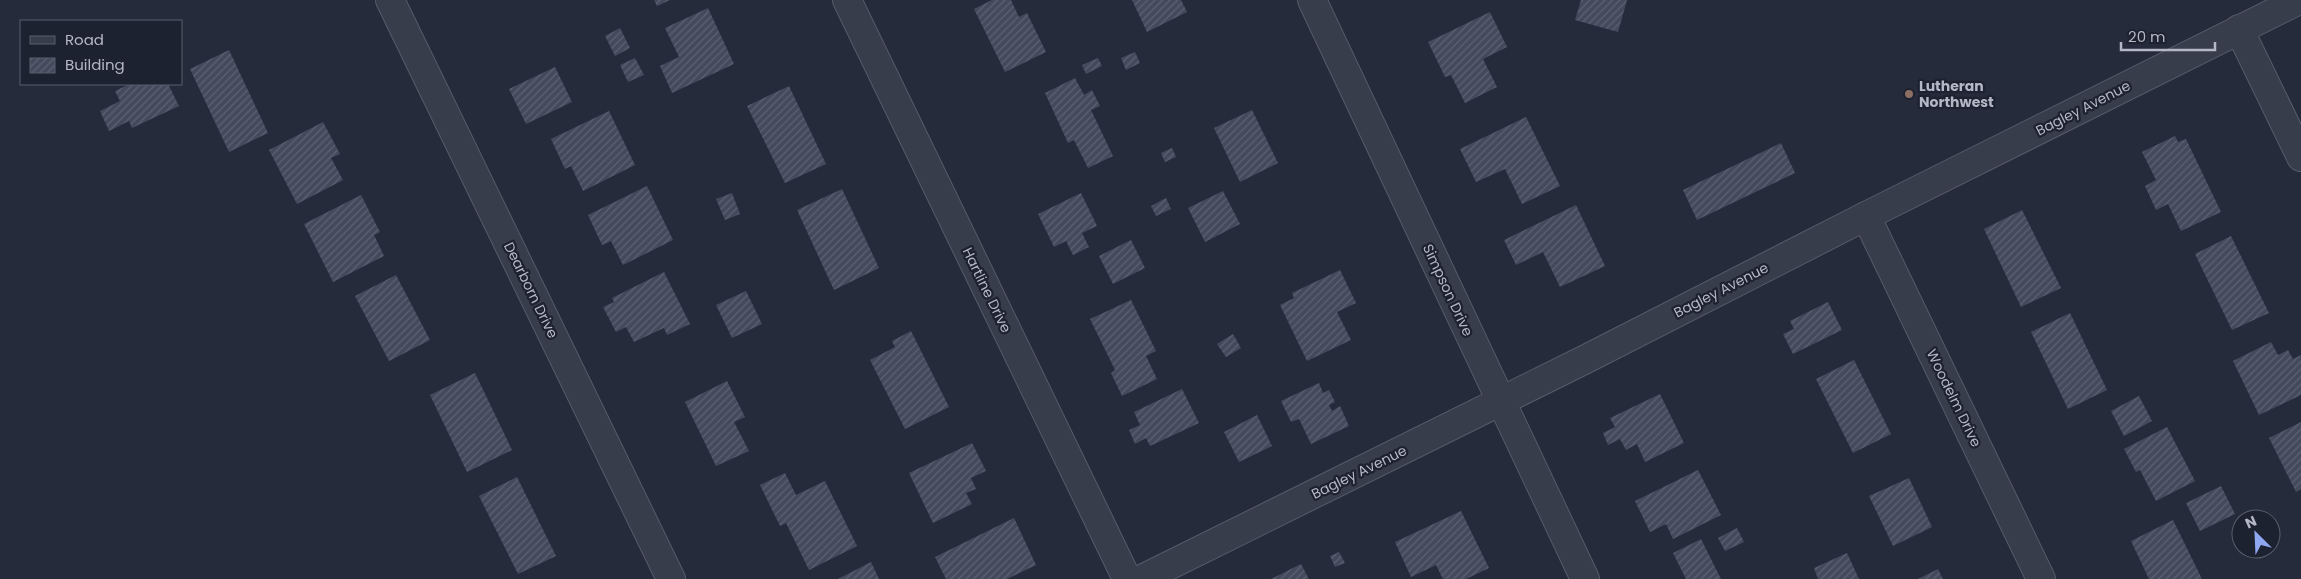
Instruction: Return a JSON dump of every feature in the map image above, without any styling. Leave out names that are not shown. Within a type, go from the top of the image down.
[{"type":"street","name":"Dearborn Drive","points":[[390,0],[672,579]]},
{"type":"street","name":"Hartline Drive","points":[[847,0],[1127,579]]},
{"type":"street","name":"Simpson Drive","points":[[1312,0],[1585,579]]},
{"type":"street","name":"Bagley Avenue","points":[[1142,579],[1500,402],[1866,216],[2299,0]]},
{"type":"street","points":[[2240,29],[2301,157]]},
{"type":"street","name":"Woodelm Drive","points":[[1866,216],[2042,579]]},
{"type":"building","points":[[654,0],[670,0],[657,6]]},
{"type":"building","points":[[992,0],[1011,0],[1019,17],[1027,13],[1046,52],[1005,72],[974,9]]},
{"type":"building","points":[[1132,0],[1181,0],[1187,12],[1147,32]]},
{"type":"building","points":[[1581,0],[1627,0],[1618,32],[1575,20]]},
{"type":"building","points":[[708,8],[734,64],[672,93],[660,66],[679,57],[665,28]]},
{"type":"building","points":[[1490,12],[1507,47],[1483,59],[1497,87],[1465,103],[1451,75],[1445,77],[1428,42]]},
{"type":"building","points":[[620,28],[630,48],[615,56],[605,36]]},
{"type":"building","points":[[229,50],[268,133],[229,152],[190,69]]},
{"type":"building","points":[[1135,52],[1140,63],[1126,70],[1121,58]]},
{"type":"building","points":[[635,58],[644,75],[628,82],[620,65]]},
{"type":"building","points":[[1098,58],[1102,66],[1086,74],[1082,65]]},
{"type":"building","points":[[555,67],[572,102],[526,124],[509,89]]},
{"type":"building","points":[[1075,78],[1084,95],[1092,90],[1100,106],[1091,110],[1113,156],[1088,168],[1074,140],[1068,143],[1045,93]]},
{"type":"building","points":[[128,85],[168,85],[179,106],[132,128],[129,121],[109,131],[100,111],[120,101],[115,91]]},
{"type":"building","points":[[789,86],[826,164],[785,183],[747,106]]},
{"type":"building","points":[[1252,110],[1278,163],[1240,182],[1214,128]]},
{"type":"building","points":[[609,111],[635,165],[583,191],[571,166],[565,169],[551,139]]},
{"type":"building","points":[[1526,117],[1560,186],[1522,204],[1505,169],[1476,182],[1460,149]]},
{"type":"building","points":[[323,122],[340,154],[331,158],[343,180],[297,204],[269,150]]},
{"type":"building","points":[[2175,136],[2178,142],[2186,139],[2221,212],[2181,231],[2168,204],[2156,210],[2145,186],[2156,180],[2142,152]]},
{"type":"building","points":[[1781,143],[1795,173],[1697,220],[1683,190]]},
{"type":"building","points":[[1172,148],[1176,157],[1165,162],[1161,153]]},
{"type":"building","points":[[647,186],[673,240],[623,265],[611,241],[602,245],[588,215]]},
{"type":"building","points":[[842,189],[879,268],[834,290],[797,210]]},
{"type":"building","points":[[1223,191],[1240,224],[1205,242],[1188,208]]},
{"type":"building","points":[[732,193],[740,214],[725,220],[716,199]]},
{"type":"building","points":[[1081,193],[1097,226],[1082,233],[1089,247],[1073,255],[1066,241],[1054,247],[1038,214]]},
{"type":"building","points":[[361,195],[380,232],[374,235],[384,256],[333,282],[304,224]]},
{"type":"building","points":[[1166,198],[1171,209],[1156,216],[1151,206]]},
{"type":"building","points":[[1576,205],[1605,266],[1560,287],[1543,252],[1516,265],[1504,240]]},
{"type":"building","points":[[2022,210],[2061,288],[2021,307],[1984,229]]},
{"type":"building","points":[[2231,236],[2269,313],[2232,330],[2195,254]]},
{"type":"building","points":[[1131,240],[1145,268],[1113,284],[1099,256]]},
{"type":"building","points":[[1340,270],[1356,303],[1337,312],[1351,340],[1307,361],[1280,305],[1294,298],[1292,293]]},
{"type":"building","points":[[664,272],[690,324],[667,335],[664,328],[634,342],[626,327],[616,332],[603,307],[614,302],[612,298]]},
{"type":"building","points":[[396,275],[430,340],[389,361],[355,296]]},
{"type":"building","points":[[746,291],[762,324],[732,338],[716,305]]},
{"type":"building","points":[[1131,300],[1156,351],[1146,356],[1157,379],[1122,396],[1111,373],[1115,370],[1090,319]]},
{"type":"building","points":[[1828,302],[1842,330],[1793,354],[1783,334],[1794,329],[1790,321]]},
{"type":"building","points":[[2070,313],[2107,390],[2068,409],[2031,332]]},
{"type":"building","points":[[911,331],[949,407],[905,429],[870,360],[895,347],[892,341]]},
{"type":"building","points":[[1233,334],[1241,348],[1226,357],[1217,344]]},
{"type":"building","points":[[2271,342],[2278,355],[2288,350],[2293,359],[2301,355],[2301,395],[2259,415],[2233,361]]},
{"type":"building","points":[[1854,360],[1891,434],[1853,453],[1816,379]]},
{"type":"building","points":[[475,373],[512,450],[467,472],[430,395]]},
{"type":"building","points":[[727,381],[745,417],[734,422],[749,451],[716,466],[685,402]]},
{"type":"building","points":[[1319,383],[1323,393],[1329,390],[1335,402],[1329,405],[1332,411],[1340,406],[1349,426],[1311,444],[1299,419],[1291,422],[1281,401]]},
{"type":"building","points":[[1182,389],[1199,423],[1150,446],[1146,438],[1135,444],[1129,430],[1140,425],[1134,412]]},
{"type":"building","points":[[1660,394],[1684,443],[1645,462],[1637,444],[1626,450],[1620,439],[1608,445],[1603,433],[1615,427],[1610,418]]},
{"type":"building","points":[[2139,396],[2152,421],[2124,436],[2111,411]]},
{"type":"building","points":[[1257,415],[1272,446],[1239,462],[1224,432]]},
{"type":"building","points":[[2301,422],[2301,489],[2296,492],[2269,438]]},
{"type":"building","points":[[2167,427],[2195,481],[2156,501],[2140,470],[2136,472],[2124,449]]},
{"type":"building","points":[[972,443],[986,471],[971,478],[976,489],[966,493],[972,504],[933,523],[909,473]]},
{"type":"building","points":[[1698,470],[1721,515],[1673,539],[1666,524],[1650,532],[1635,501]]},
{"type":"building","points":[[785,473],[796,495],[825,481],[857,546],[809,570],[786,523],[780,526],[760,485]]},
{"type":"building","points":[[517,477],[556,556],[518,574],[479,496]]},
{"type":"building","points":[[1909,478],[1932,527],[1893,546],[1869,496]]},
{"type":"building","points":[[2221,486],[2232,509],[2231,516],[2200,531],[2186,503]]},
{"type":"building","points":[[1461,511],[1489,568],[1466,579],[1443,579],[1436,565],[1411,577],[1395,542]]},
{"type":"building","points":[[1014,518],[1036,565],[1007,579],[946,579],[935,557]]},
{"type":"building","points":[[2173,520],[2202,579],[2149,579],[2131,541]]},
{"type":"building","points":[[1737,528],[1744,542],[1725,551],[1718,538]]},
{"type":"building","points":[[1701,539],[1721,579],[1686,579],[1673,553]]},
{"type":"building","points":[[1339,552],[1345,563],[1335,567],[1330,556]]},
{"type":"building","points":[[1847,553],[1859,579],[1818,579],[1814,568]]},
{"type":"building","points":[[871,562],[879,579],[838,579]]},
{"type":"building","points":[[1301,564],[1309,579],[1271,579]]},
{"type":"building","points":[[1938,569],[1943,579],[1918,579]]},
{"type":"place","name":"Lutheran Northwest","points":[[1909,94]]}]
